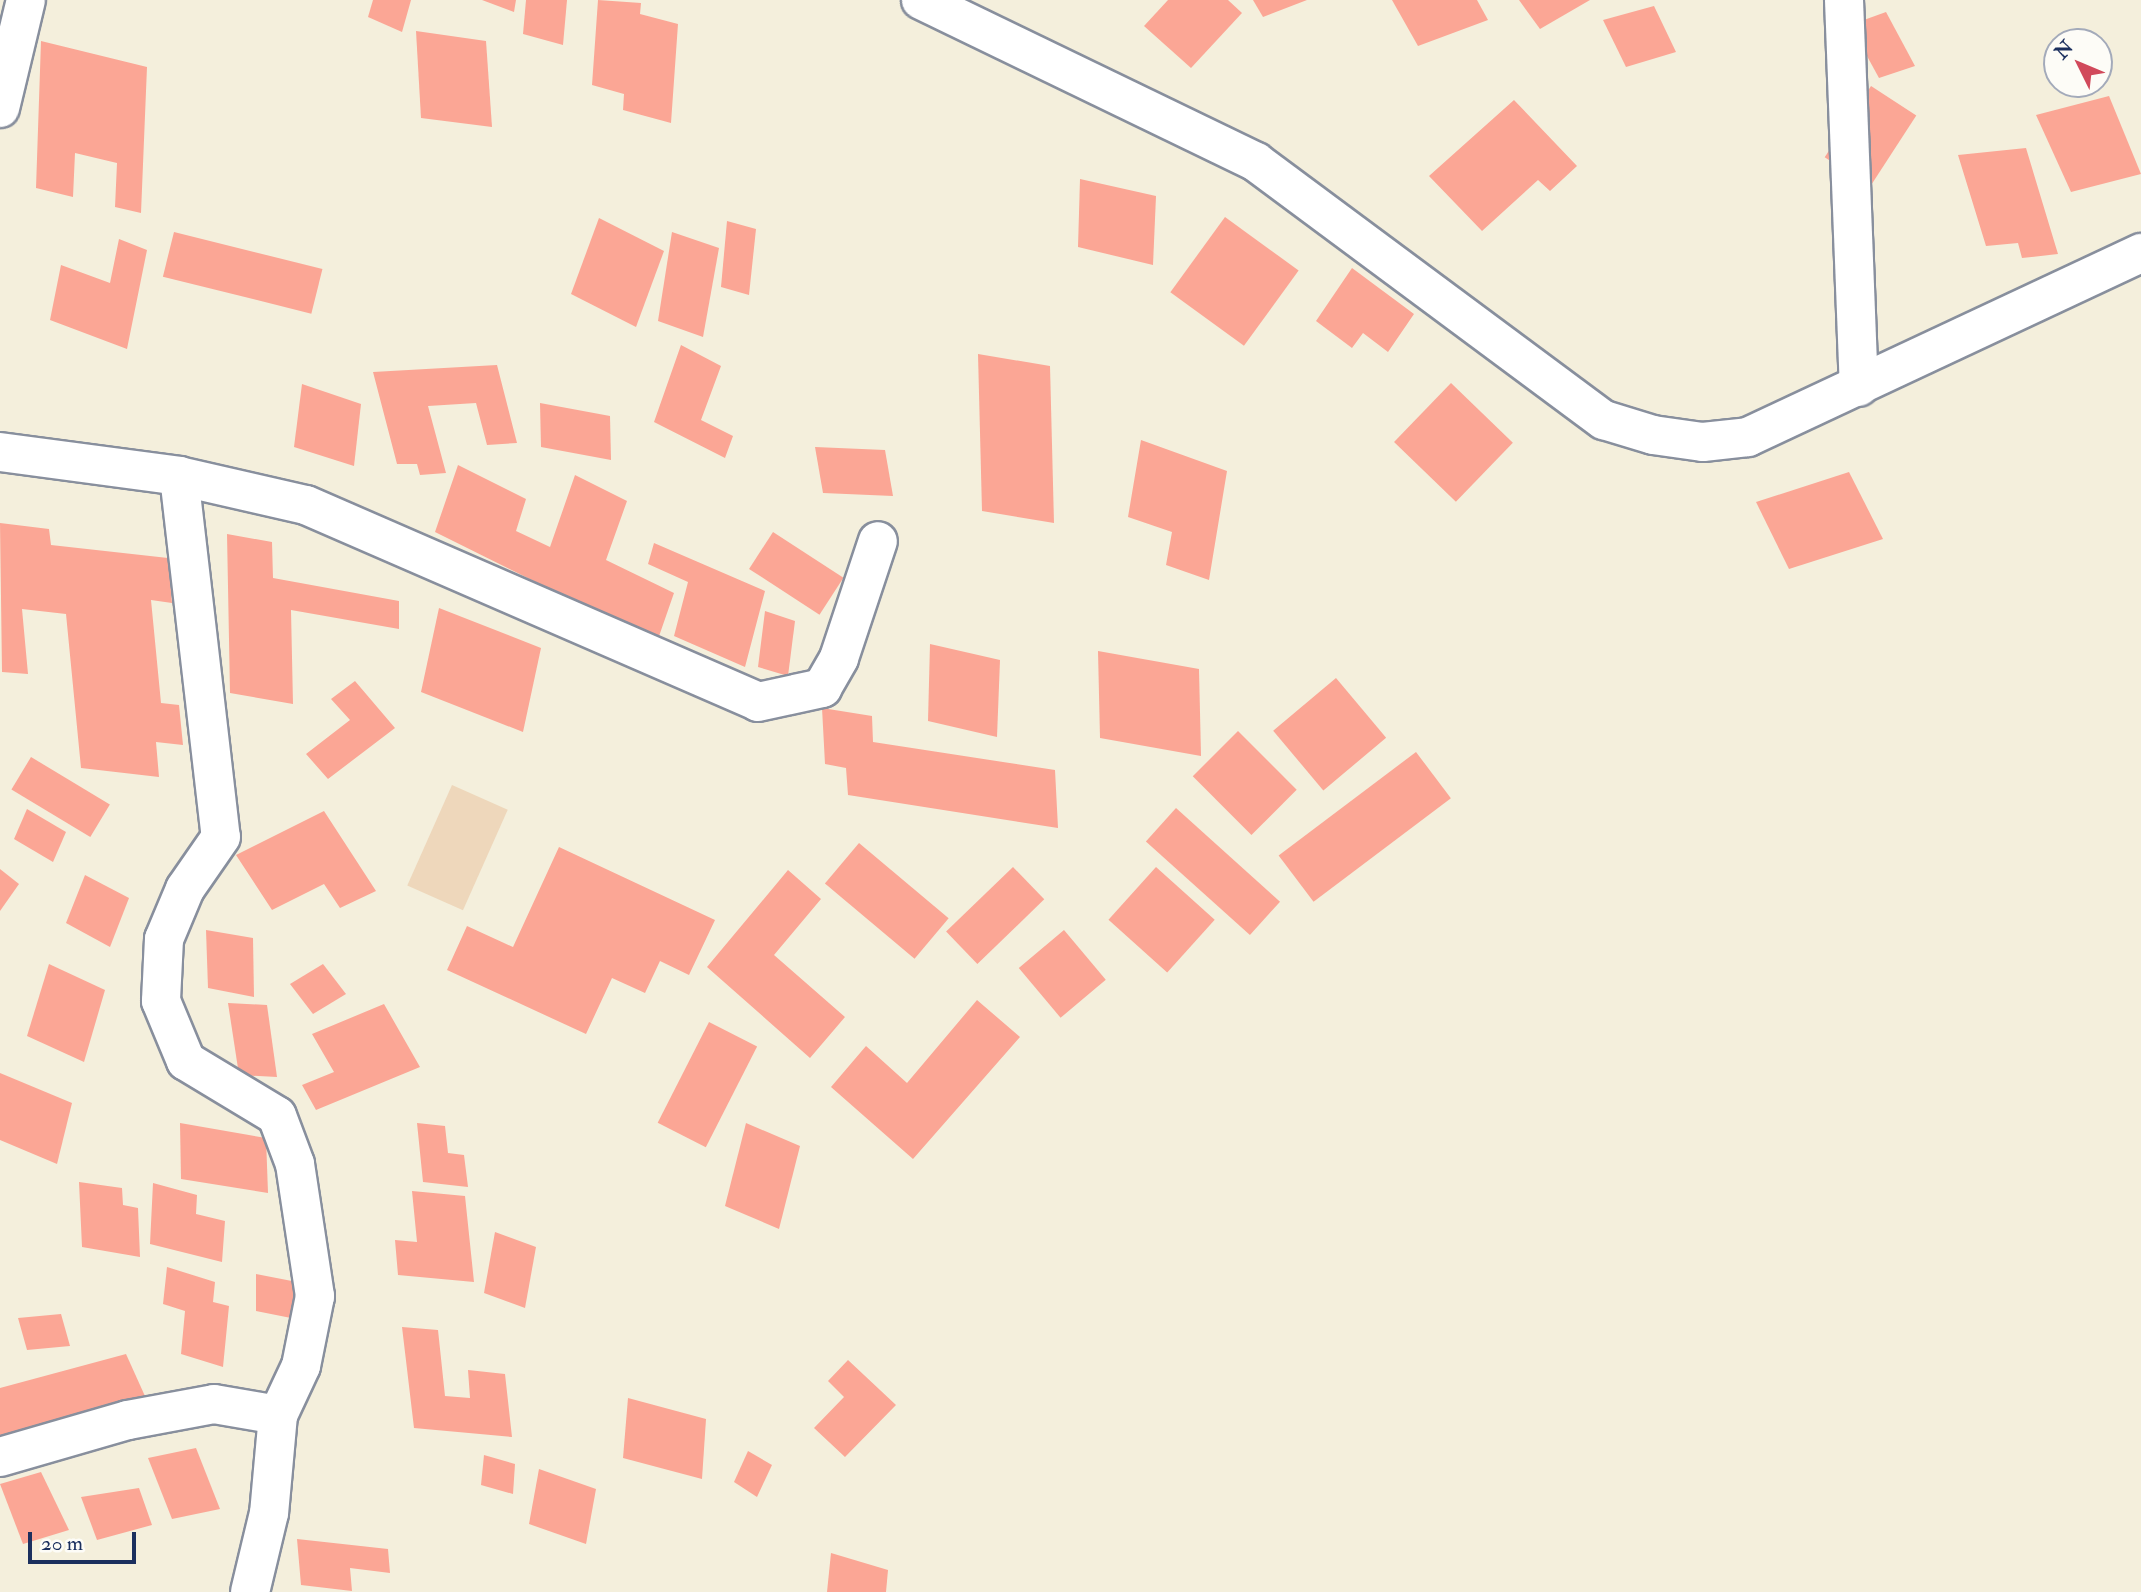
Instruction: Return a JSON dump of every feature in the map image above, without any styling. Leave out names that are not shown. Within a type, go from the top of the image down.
[{"type":"street","points":[[0,108],[26,0]]},
{"type":"street","points":[[922,0],[1256,162],[1604,420],[1703,442],[1748,437],[2141,253]]},
{"type":"street","points":[[1844,0],[1859,387]]},
{"type":"street","points":[[0,452],[179,476],[306,505],[758,702],[822,688],[839,658],[878,541]]},
{"type":"street","points":[[179,476],[221,837],[185,889],[164,939],[161,1001],[186,1061],[277,1116],[295,1164],[315,1296],[301,1366],[278,1415],[269,1513],[250,1592]]},
{"type":"street","points":[[0,1457],[128,1420],[214,1404],[278,1415]]},
{"type":"shaded area","points":[[452,785],[508,810],[463,910],[407,885]]},
{"type":"building","points":[[373,0],[411,0],[402,32],[368,17]]},
{"type":"building","points":[[482,0],[516,0],[514,12]]},
{"type":"building","points":[[526,0],[567,0],[563,45],[523,34]]},
{"type":"building","points":[[598,0],[641,3],[640,14],[678,24],[671,123],[623,110],[624,94],[592,85]]},
{"type":"building","points":[[1168,0],[1228,0],[1242,13],[1191,68],[1144,26]]},
{"type":"building","points":[[1253,0],[1307,0],[1263,17]]},
{"type":"building","points":[[1392,0],[1477,0],[1488,20],[1418,46]]},
{"type":"building","points":[[1519,0],[1590,0],[1540,29]]},
{"type":"building","points":[[1654,6],[1676,52],[1626,67],[1603,20]]},
{"type":"building","points":[[1886,12],[1915,66],[1879,78],[1850,25]]},
{"type":"building","points":[[416,31],[486,41],[492,127],[421,118]]},
{"type":"building","points":[[41,41],[147,67],[141,213],[115,207],[117,163],[75,153],[73,197],[36,188]]},
{"type":"building","points":[[1871,86],[1916,115],[1870,187],[1825,157]]},
{"type":"building","points":[[2110,98],[2141,174],[2071,192],[2036,115]]},
{"type":"building","points":[[1514,100],[1577,166],[1550,191],[1538,180],[1482,231],[1429,176]]},
{"type":"building","points":[[2026,148],[2058,254],[2022,258],[2018,243],[1986,246],[1958,155]]},
{"type":"building","points":[[1080,179],[1156,196],[1153,265],[1078,247]]},
{"type":"building","points":[[1225,217],[1299,270],[1244,346],[1170,292]]},
{"type":"building","points":[[599,218],[664,251],[636,327],[571,294]]},
{"type":"building","points":[[727,221],[756,229],[749,295],[721,287]]},
{"type":"building","points":[[174,232],[322,269],[311,314],[163,277]]},
{"type":"building","points":[[672,232],[719,248],[703,337],[658,321]]},
{"type":"building","points":[[119,239],[147,250],[127,349],[50,320],[61,265],[110,283]]},
{"type":"building","points":[[1352,268],[1414,314],[1388,352],[1363,333],[1352,348],[1316,321]]},
{"type":"building","points":[[681,345],[721,366],[701,420],[733,436],[725,458],[654,422]]},
{"type":"building","points":[[978,354],[1050,366],[1054,523],[982,511]]},
{"type":"building","points":[[497,365],[517,443],[487,445],[476,403],[428,406],[446,473],[420,475],[417,464],[397,464],[373,372]]},
{"type":"building","points":[[1451,383],[1513,443],[1456,502],[1394,442]]},
{"type":"building","points":[[302,384],[361,404],[354,466],[294,447]]},
{"type":"building","points":[[540,403],[610,416],[611,460],[541,447]]},
{"type":"building","points":[[1141,440],[1227,471],[1209,580],[1166,565],[1172,532],[1128,517]]},
{"type":"building","points":[[815,447],[885,450],[893,496],[823,493]]},
{"type":"building","points":[[458,465],[526,499],[516,531],[550,547],[575,475],[627,501],[606,560],[674,593],[657,642],[435,532]]},
{"type":"building","points":[[1849,472],[1883,539],[1789,569],[1756,502]]},
{"type":"building","points":[[0,523],[49,529],[51,545],[168,558],[172,603],[151,600],[161,703],[179,705],[183,745],[156,742],[159,777],[81,768],[66,614],[22,609],[28,674],[2,672]]},
{"type":"building","points":[[773,532],[843,578],[819,615],[749,569]]},
{"type":"building","points":[[227,534],[272,542],[273,578],[399,601],[399,629],[291,610],[293,704],[230,693]]},
{"type":"building","points":[[654,543],[765,591],[745,667],[674,636],[688,582],[648,564]]},
{"type":"building","points":[[439,608],[541,648],[523,732],[421,692]]},
{"type":"building","points":[[765,611],[795,621],[788,676],[758,667]]},
{"type":"building","points":[[930,644],[1000,660],[997,737],[928,721]]},
{"type":"building","points":[[1098,651],[1199,669],[1201,756],[1100,738]]},
{"type":"building","points":[[1336,678],[1386,738],[1323,790],[1273,731]]},
{"type":"building","points":[[355,681],[395,728],[328,779],[306,754],[350,720],[331,699]]},
{"type":"building","points":[[822,708],[872,716],[873,742],[1055,770],[1058,828],[848,795],[846,768],[825,764]]},
{"type":"building","points":[[1238,731],[1297,790],[1251,835],[1193,776]]},
{"type":"building","points":[[1416,752],[1451,798],[1314,902],[1279,856]]},
{"type":"building","points":[[31,757],[110,804],[90,837],[11,790]]},
{"type":"building","points":[[1176,808],[1280,902],[1250,935],[1146,841]]},
{"type":"building","points":[[27,809],[66,832],[53,862],[14,839]]},
{"type":"building","points":[[324,811],[376,891],[340,908],[324,884],[272,910],[236,855]]},
{"type":"building","points":[[859,843],[949,918],[915,959],[825,884]]},
{"type":"building","points":[[559,847],[715,920],[689,975],[660,961],[645,993],[612,978],[586,1034],[447,970],[467,926],[513,947]]},
{"type":"building","points":[[1013,867],[1044,899],[977,964],[946,932]]},
{"type":"building","points":[[1156,867],[1215,920],[1167,973],[1108,920]]},
{"type":"building","points":[[0,869],[19,884],[0,911]]},
{"type":"building","points":[[788,870],[821,899],[774,955],[845,1017],[810,1058],[707,967]]},
{"type":"building","points":[[85,875],[129,898],[110,947],[66,923]]},
{"type":"building","points":[[206,930],[253,938],[254,997],[208,988]]},
{"type":"building","points":[[1064,930],[1106,980],[1061,1018],[1019,968]]},
{"type":"building","points":[[49,964],[105,990],[84,1062],[27,1036]]},
{"type":"building","points":[[323,964],[346,994],[313,1014],[290,984]]},
{"type":"building","points":[[977,1000],[1020,1037],[913,1159],[831,1087],[866,1046],[907,1083]]},
{"type":"building","points":[[228,1003],[267,1005],[277,1077],[239,1075]]},
{"type":"building","points":[[384,1004],[420,1067],[316,1110],[302,1085],[334,1072],[312,1034]]},
{"type":"building","points":[[709,1022],[757,1047],[706,1147],[658,1123]]},
{"type":"building","points":[[0,1073],[72,1103],[57,1164],[0,1140]]},
{"type":"building","points":[[180,1123],[266,1138],[268,1193],[181,1179]]},
{"type":"building","points":[[417,1123],[445,1126],[448,1153],[464,1155],[468,1187],[423,1182]]},
{"type":"building","points":[[746,1123],[800,1146],[779,1229],[725,1206]]},
{"type":"building","points":[[79,1182],[122,1188],[123,1205],[138,1208],[140,1257],[82,1247]]},
{"type":"building","points":[[153,1183],[197,1195],[196,1214],[225,1221],[222,1262],[150,1244]]},
{"type":"building","points":[[412,1191],[465,1196],[474,1282],[398,1275],[395,1240],[417,1242]]},
{"type":"building","points":[[495,1232],[536,1247],[525,1308],[484,1293]]},
{"type":"building","points":[[167,1267],[215,1282],[213,1302],[229,1306],[223,1367],[181,1354],[185,1311],[163,1304]]},
{"type":"building","points":[[256,1274],[297,1282],[296,1319],[256,1311]]},
{"type":"building","points":[[61,1314],[70,1346],[27,1350],[18,1318]]},
{"type":"building","points":[[402,1327],[438,1330],[445,1396],[470,1398],[468,1370],[505,1374],[512,1437],[414,1428]]},
{"type":"building","points":[[126,1354],[149,1405],[0,1445],[0,1388]]},
{"type":"building","points":[[848,1360],[896,1405],[845,1457],[814,1428],[844,1397],[828,1381]]},
{"type":"building","points":[[628,1398],[706,1419],[702,1479],[623,1458]]},
{"type":"building","points":[[196,1448],[220,1509],[172,1519],[148,1458]]},
{"type":"building","points":[[748,1451],[772,1465],[757,1497],[734,1482]]},
{"type":"building","points":[[484,1455],[515,1464],[513,1494],[481,1485]]},
{"type":"building","points":[[539,1469],[596,1489],[586,1544],[529,1524]]},
{"type":"building","points":[[41,1472],[69,1530],[23,1544],[0,1484]]},
{"type":"building","points":[[139,1488],[152,1525],[97,1540],[81,1497]]},
{"type":"building","points":[[297,1539],[388,1549],[390,1573],[350,1568],[352,1591],[301,1585]]},
{"type":"building","points":[[831,1553],[888,1570],[886,1592],[827,1592]]}]
